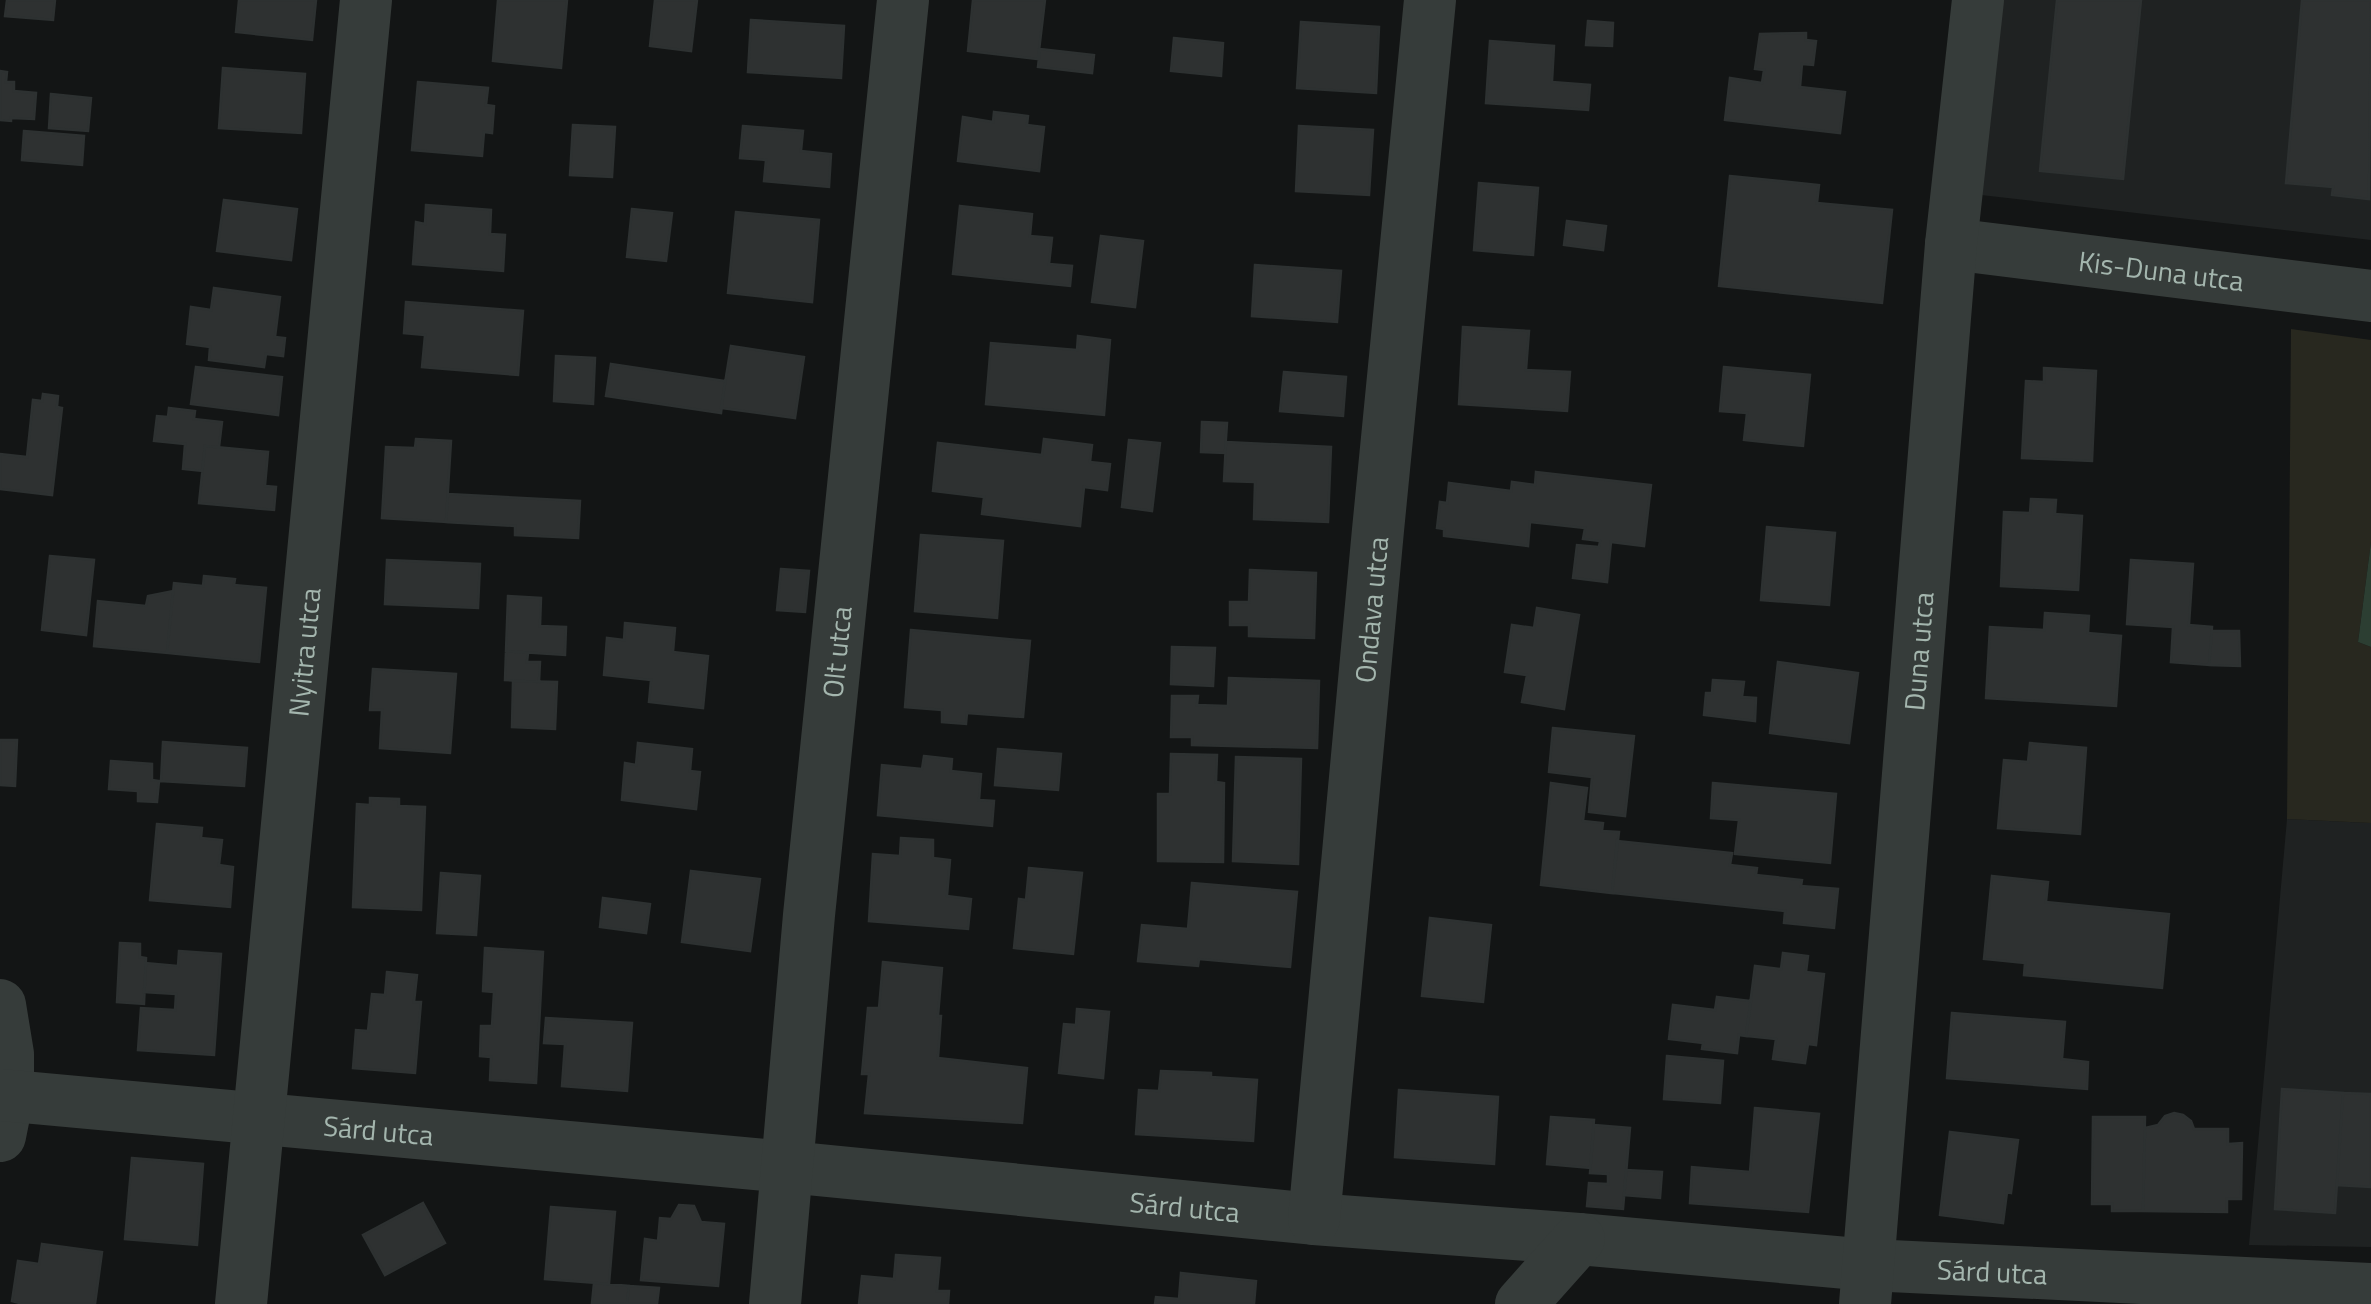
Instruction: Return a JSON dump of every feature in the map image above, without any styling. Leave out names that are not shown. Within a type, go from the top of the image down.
[{"type":"street","name":"Nyitra utca","points":[[241,1304],[366,0]]},
{"type":"street","name":"Olt utca","points":[[775,1304],[810,915],[904,0]]},
{"type":"street","name":"Ondava utca","points":[[1314,1219],[1430,0]]},
{"type":"street","name":"Duna utca","points":[[1867,1284],[1952,244],[1978,0]]},
{"type":"street","name":"Kis-Duna utca","points":[[1952,244],[2371,296]]},
{"type":"street","points":[[0,1006],[8,1054],[3,1109]]},
{"type":"street","name":"Sárd utca","points":[[3,1109],[259,1117],[1314,1219],[1578,1239],[1867,1284],[2354,1294]]},
{"type":"street","points":[[1520,1304],[1578,1239]]},
{"type":"shaded area","points":[[2000,0],[2371,0],[2371,240],[1981,195]]},
{"type":"shaded area","points":[[2291,329],[2371,340],[2371,542],[2358,642],[2371,647],[2371,823],[2287,819]]},
{"type":"shaded area","points":[[2371,542],[2371,647],[2358,642]]},
{"type":"shaded area","points":[[2287,819],[2371,823],[2371,1247],[2249,1245]]},
{"type":"building","points":[[7,0],[55,0],[53,20],[5,16]]},
{"type":"building","points":[[239,0],[316,0],[312,40],[236,32]]},
{"type":"building","points":[[498,0],[567,0],[561,68],[493,61]]},
{"type":"building","points":[[655,0],[697,0],[691,51],[650,46]]},
{"type":"building","points":[[973,0],[1045,0],[1038,59],[968,51]]},
{"type":"building","points":[[2057,0],[2141,0],[2123,179],[2040,171]]},
{"type":"building","points":[[2302,0],[2371,0],[2369,199],[2332,195],[2333,187],[2286,183]]},
{"type":"building","points":[[751,20],[844,26],[841,78],[748,72]]},
{"type":"building","points":[[1588,21],[1613,23],[1612,46],[1586,45]]},
{"type":"building","points":[[1301,22],[1379,27],[1376,93],[1297,88]]},
{"type":"building","points":[[1806,33],[1806,40],[1816,41],[1813,65],[1802,64],[1800,87],[1845,92],[1840,133],[1725,120],[1730,78],[1762,83],[1764,70],[1755,69],[1760,34]]},
{"type":"building","points":[[1174,38],[1223,43],[1221,76],[1171,71]]},
{"type":"building","points":[[1490,41],[1554,46],[1552,82],[1590,85],[1588,110],[1486,103]]},
{"type":"building","points":[[1040,49],[1094,55],[1092,73],[1038,67]]},
{"type":"building","points":[[223,68],[305,74],[301,133],[219,128]]},
{"type":"building","points":[[0,71],[7,72],[6,82],[14,82],[14,91],[36,93],[34,119],[0,120]]},
{"type":"building","points":[[418,82],[488,88],[486,105],[494,106],[492,133],[484,132],[482,156],[412,150]]},
{"type":"building","points":[[51,94],[91,98],[88,131],[49,128]]},
{"type":"building","points":[[994,112],[1028,116],[1027,125],[1044,127],[1039,171],[958,161],[963,117],[993,122]]},
{"type":"building","points":[[573,125],[615,127],[612,177],[570,175]]},
{"type":"building","points":[[743,126],[803,131],[801,151],[831,154],[829,187],[764,181],[766,160],[740,158]]},
{"type":"building","points":[[1299,126],[1373,130],[1369,195],[1296,191]]},
{"type":"building","points":[[24,131],[84,136],[82,165],[22,160]]},
{"type":"building","points":[[1730,176],[1819,185],[1817,203],[1892,210],[1882,303],[1719,286]]},
{"type":"building","points":[[1479,183],[1538,188],[1533,255],[1474,250]]},
{"type":"building","points":[[224,200],[297,209],[291,260],[217,251]]},
{"type":"building","points":[[426,205],[491,210],[490,234],[505,235],[503,271],[413,264],[416,222],[425,224]]},
{"type":"building","points":[[960,206],[1032,214],[1030,236],[1052,238],[1049,264],[1072,266],[1070,286],[953,274]]},
{"type":"building","points":[[632,209],[672,213],[666,261],[627,257]]},
{"type":"building","points":[[736,212],[819,220],[812,302],[728,293]]},
{"type":"building","points":[[1567,221],[1606,226],[1603,250],[1564,245]]},
{"type":"building","points":[[1101,236],[1143,241],[1135,307],[1092,302]]},
{"type":"building","points":[[1255,265],[1341,271],[1337,322],[1252,316]]},
{"type":"building","points":[[214,288],[280,297],[275,337],[285,338],[283,356],[266,354],[264,367],[209,360],[210,347],[187,344],[191,307],[211,310]]},
{"type":"building","points":[[406,302],[523,311],[518,375],[422,367],[425,335],[404,333]]},
{"type":"building","points":[[1463,327],[1529,331],[1526,370],[1570,372],[1567,411],[1459,404]]},
{"type":"building","points":[[1078,336],[1110,340],[1104,415],[986,404],[991,343],[1077,350]]},
{"type":"building","points":[[731,346],[804,357],[795,418],[721,408]]},
{"type":"building","points":[[556,356],[595,358],[593,404],[554,401]]},
{"type":"building","points":[[611,364],[725,381],[721,413],[606,396]]},
{"type":"building","points":[[196,367],[282,377],[278,415],[191,404]]},
{"type":"building","points":[[1724,367],[1810,375],[1803,446],[1744,440],[1747,413],[1720,411]]},
{"type":"building","points":[[2044,368],[2096,371],[2092,461],[2022,458],[2026,381],[2044,382]]},
{"type":"building","points":[[1284,372],[1346,377],[1343,416],[1280,411]]},
{"type":"building","points":[[43,394],[58,396],[57,407],[62,408],[52,495],[0,489],[0,454],[27,457],[33,400],[42,401]]},
{"type":"building","points":[[169,408],[195,411],[194,419],[222,422],[219,447],[205,446],[202,471],[183,469],[185,444],[154,441],[157,416],[168,417]]},
{"type":"building","points":[[1202,422],[1227,423],[1225,453],[1201,452]]},
{"type":"building","points":[[416,439],[451,441],[446,522],[382,518],[386,447],[415,448]]},
{"type":"building","points":[[1044,439],[1092,445],[1090,462],[1110,464],[1107,490],[1084,487],[1080,526],[982,514],[984,497],[933,491],[938,443],[1042,455]]},
{"type":"building","points":[[1129,440],[1160,443],[1152,511],[1122,507]]},
{"type":"building","points":[[1226,442],[1331,447],[1328,522],[1254,519],[1255,482],[1224,481]]},
{"type":"building","points":[[205,446],[268,452],[265,486],[276,487],[274,510],[199,503]]},
{"type":"building","points":[[1536,472],[1651,485],[1644,546],[1611,542],[1607,582],[1573,578],[1577,545],[1599,547],[1600,541],[1583,539],[1585,528],[1530,522],[1528,546],[1444,536],[1444,529],[1437,528],[1440,502],[1447,503],[1449,483],[1511,491],[1512,482],[1535,485]]},
{"type":"building","points":[[448,494],[580,501],[578,538],[515,535],[515,526],[446,522]]},
{"type":"building","points":[[2031,499],[2056,500],[2055,514],[2082,516],[2078,590],[2001,586],[2004,512],[2030,513]]},
{"type":"building","points":[[1767,527],[1835,533],[1829,605],[1761,600]]},
{"type":"building","points":[[921,535],[1003,541],[997,618],[915,611]]},
{"type":"building","points":[[50,556],[94,560],[86,635],[42,630]]},
{"type":"building","points":[[387,560],[480,564],[478,608],[385,604]]},
{"type":"building","points":[[2131,560],[2193,564],[2189,625],[2212,627],[2209,665],[2171,662],[2173,627],[2127,624]]},
{"type":"building","points":[[781,569],[809,571],[805,612],[777,610]]},
{"type":"building","points":[[1250,570],[1316,573],[1314,638],[1249,636],[1249,625],[1230,625],[1230,602],[1249,602]]},
{"type":"building","points":[[204,576],[235,579],[234,585],[266,588],[259,662],[167,653],[174,583],[203,586]]},
{"type":"building","points":[[173,591],[167,653],[94,646],[98,601],[146,606],[148,596]]},
{"type":"building","points":[[508,596],[541,598],[540,626],[566,627],[565,655],[506,651]]},
{"type":"building","points":[[1537,608],[1579,615],[1564,709],[1522,702],[1527,675],[1505,672],[1512,625],[1534,628]]},
{"type":"building","points":[[2045,613],[2089,616],[2088,633],[2121,636],[2116,706],[1986,698],[1990,627],[2044,630]]},
{"type":"building","points":[[625,623],[675,628],[673,652],[708,656],[703,708],[649,702],[651,680],[604,675],[607,638],[624,640]]},
{"type":"building","points":[[911,630],[1030,641],[1023,717],[967,713],[966,724],[942,722],[942,710],[905,707]]},
{"type":"building","points":[[2212,631],[2239,631],[2240,666],[2209,665]]},
{"type":"building","points":[[1172,647],[1215,648],[1213,686],[1171,684]]},
{"type":"building","points":[[506,651],[528,653],[527,662],[540,662],[539,682],[505,680]]},
{"type":"building","points":[[1778,662],[1858,673],[1849,743],[1770,733]]},
{"type":"building","points":[[373,669],[456,674],[450,753],[380,748],[382,710],[370,710]]},
{"type":"building","points":[[1229,678],[1319,681],[1317,748],[1192,745],[1192,737],[1171,737],[1172,696],[1198,696],[1197,705],[1228,706]]},
{"type":"building","points":[[1713,680],[1744,682],[1742,697],[1756,698],[1755,721],[1704,715],[1706,693],[1712,693]]},
{"type":"building","points":[[513,681],[557,682],[555,729],[512,727]]},
{"type":"building","points":[[1553,728],[1634,736],[1625,816],[1589,812],[1592,777],[1549,772]]},
{"type":"building","points":[[0,740],[17,740],[15,786],[0,785]]},
{"type":"building","points":[[163,742],[247,748],[244,786],[161,781]]},
{"type":"building","points":[[638,743],[692,749],[690,771],[700,772],[696,809],[622,800],[625,763],[636,765]]},
{"type":"building","points":[[2030,743],[2086,748],[2080,834],[1998,828],[2004,760],[2028,762]]},
{"type":"building","points":[[998,749],[1061,754],[1058,790],[995,785]]},
{"type":"building","points":[[1171,754],[1217,755],[1216,782],[1224,783],[1223,862],[1158,861],[1158,794],[1170,794]]},
{"type":"building","points":[[924,756],[952,759],[951,771],[981,774],[979,800],[994,801],[992,826],[878,815],[882,765],[922,769]]},
{"type":"building","points":[[1236,757],[1301,759],[1298,864],[1233,861]]},
{"type":"building","points":[[111,761],[152,764],[152,780],[159,781],[157,802],[138,801],[138,791],[109,789]]},
{"type":"building","points":[[1551,783],[1587,788],[1583,821],[1603,823],[1602,831],[1619,832],[1612,893],[1541,885]]},
{"type":"building","points":[[1713,783],[1836,794],[1830,863],[1735,854],[1739,820],[1711,818]]},
{"type":"building","points":[[370,798],[399,799],[399,806],[425,807],[421,910],[353,907],[357,804],[370,805]]},
{"type":"building","points":[[157,824],[202,828],[201,838],[222,840],[219,865],[233,867],[230,907],[150,900]]},
{"type":"building","points":[[901,838],[933,840],[933,858],[950,860],[947,896],[971,899],[968,929],[869,921],[873,854],[900,856]]},
{"type":"building","points":[[1617,841],[1732,853],[1730,865],[1757,868],[1756,875],[1802,880],[1801,886],[1838,889],[1834,928],[1784,923],[1785,911],[1612,893]]},
{"type":"building","points":[[1029,868],[1082,873],[1073,954],[1014,948],[1019,899],[1026,900]]},
{"type":"building","points":[[691,871],[760,879],[750,951],[682,942]]},
{"type":"building","points":[[441,873],[480,876],[476,935],[437,933]]},
{"type":"building","points":[[1992,876],[2048,882],[2046,902],[2169,914],[2162,988],[2024,975],[2025,963],[1984,959]]},
{"type":"building","points":[[1192,883],[1297,892],[1290,967],[1199,959],[1198,966],[1138,961],[1142,925],[1188,929]]},
{"type":"building","points":[[603,898],[650,904],[646,933],[600,927]]},
{"type":"building","points":[[1430,918],[1491,925],[1483,1002],[1422,996]]},
{"type":"building","points":[[120,943],[140,944],[140,957],[146,958],[144,1004],[117,1002]]},
{"type":"building","points":[[485,948],[543,952],[536,1083],[490,1080],[491,1057],[480,1056],[481,1026],[492,1026],[494,992],[483,991]]},
{"type":"building","points":[[179,951],[221,954],[214,1055],[138,1050],[141,1008],[175,1010],[176,994],[144,992],[146,963],[178,966]]},
{"type":"building","points":[[1783,953],[1808,956],[1806,972],[1824,974],[1816,1045],[1808,1044],[1805,1063],[1773,1059],[1776,1039],[1746,1036],[1755,966],[1781,969]]},
{"type":"building","points":[[883,962],[942,968],[938,1058],[1027,1068],[1022,1123],[865,1113],[869,1074],[862,1074],[868,1008],[879,1008]]},
{"type":"building","points":[[387,972],[417,975],[414,1002],[421,1002],[415,1073],[353,1068],[356,1030],[368,1031],[372,994],[385,995]]},
{"type":"building","points":[[1717,997],[1751,1001],[1746,1036],[1739,1035],[1737,1053],[1702,1049],[1703,1043],[1669,1039],[1673,1005],[1715,1010]]},
{"type":"building","points":[[1077,1009],[1109,1012],[1103,1078],[1059,1073],[1064,1024],[1076,1025]]},
{"type":"building","points":[[1952,1013],[2065,1022],[2062,1059],[2088,1062],[2087,1089],[1947,1078]]},
{"type":"building","points":[[546,1018],[632,1023],[627,1091],[562,1086],[565,1044],[544,1043]]},
{"type":"building","points":[[1667,1056],[1723,1061],[1720,1103],[1664,1099]]},
{"type":"building","points":[[1161,1071],[1257,1080],[1253,1141],[1136,1134],[1139,1090],[1159,1091]]},
{"type":"building","points":[[2282,1089],[2343,1093],[2335,1213],[2275,1209]]},
{"type":"building","points":[[1399,1090],[1498,1097],[1494,1164],[1395,1157]]},
{"type":"building","points":[[2343,1093],[2371,1094],[2371,1187],[2337,1185]]},
{"type":"building","points":[[1755,1108],[1819,1114],[1808,1212],[1690,1203],[1692,1167],[1750,1172]]},
{"type":"building","points":[[2174,1113],[2191,1121],[2194,1129],[2228,1129],[2228,1144],[2242,1143],[2241,1199],[2227,1199],[2227,1212],[2143,1211],[2145,1128],[2158,1125]]},
{"type":"building","points":[[1551,1117],[1594,1120],[1590,1168],[1547,1164]]},
{"type":"building","points":[[2093,1117],[2145,1117],[2143,1211],[2112,1211],[2112,1204],[2092,1204]]},
{"type":"building","points":[[1594,1125],[1630,1128],[1623,1209],[1587,1206],[1589,1183],[1608,1184],[1608,1174],[1590,1173]]},
{"type":"building","points":[[1950,1132],[2018,1140],[2003,1223],[1940,1215]]},
{"type":"building","points":[[132,1158],[203,1164],[197,1245],[125,1239]]},
{"type":"building","points":[[1626,1170],[1662,1172],[1660,1198],[1624,1195]]},
{"type":"building","points":[[423,1203],[445,1243],[385,1275],[363,1235]]},
{"type":"building","points":[[679,1205],[694,1206],[701,1222],[724,1224],[718,1286],[641,1280],[645,1239],[658,1241],[660,1218],[671,1219]]},
{"type":"building","points":[[551,1207],[615,1212],[609,1284],[545,1279]]},
{"type":"building","points":[[42,1244],[102,1252],[95,1304],[12,1301],[18,1261],[39,1264]]},
{"type":"building","points":[[896,1255],[940,1258],[937,1291],[949,1291],[948,1304],[859,1304],[862,1276],[894,1279]]},
{"type":"building","points":[[1181,1273],[1256,1281],[1254,1304],[1155,1304],[1156,1297],[1179,1299]]},
{"type":"building","points":[[594,1283],[629,1286],[627,1304],[592,1303]]},
{"type":"building","points":[[629,1286],[659,1288],[657,1304],[627,1304]]}]
